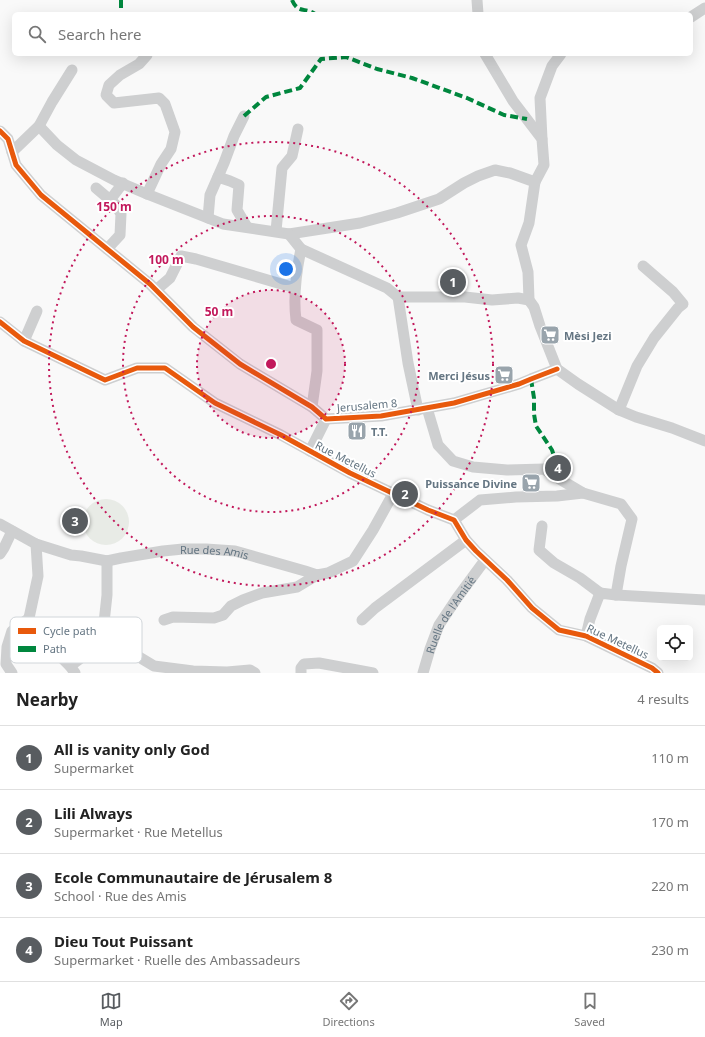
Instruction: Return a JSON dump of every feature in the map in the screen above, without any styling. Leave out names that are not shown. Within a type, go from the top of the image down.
[{"type":"street","points":[[476,0],[478,12]]},
{"type":"street","points":[[693,16],[705,8]]},
{"type":"street","points":[[145,56],[139,64],[120,75],[109,85],[106,95],[114,103],[159,98],[165,104],[168,111],[175,132],[171,149],[161,164],[147,194]]},
{"type":"street","points":[[486,56],[513,101],[542,139]]},
{"type":"street","points":[[560,56],[552,66],[540,98],[544,165],[535,182],[529,223],[521,246],[528,272],[529,300],[534,307],[557,369],[619,410],[636,418],[672,428],[705,441]]},
{"type":"street","points":[[12,152],[39,126],[72,70]]},
{"type":"street","points":[[208,218],[210,195],[234,136],[244,116]]},
{"type":"street","points":[[39,126],[57,145],[76,160],[147,194],[223,224],[289,234],[360,223],[397,213],[439,198],[478,176],[495,170],[510,173],[535,182]]},
{"type":"street","points":[[276,231],[282,168],[292,156],[298,129]]},
{"type":"street","name":"Jerusalem 8","points":[[0,131],[8,139],[16,165],[42,195],[156,290],[193,327],[240,364],[312,406],[326,419],[381,416],[454,403],[505,389],[557,369]]},
{"type":"street","points":[[218,177],[239,185],[237,210],[247,228]]},
{"type":"street","points":[[110,200],[122,183]]},
{"type":"street","points":[[96,188],[116,205],[121,214],[120,235],[107,249]]},
{"type":"street","points":[[289,234],[301,249],[387,288],[398,297],[465,297],[492,300],[518,298],[529,300]]},
{"type":"street","points":[[301,249],[297,269],[294,308],[296,320],[317,330],[317,371],[312,406]]},
{"type":"street","points":[[156,290],[170,278],[181,256],[295,288]]},
{"type":"street","points":[[619,410],[637,366],[654,338],[678,308],[683,304],[673,292],[643,266]]},
{"type":"street","points":[[398,297],[408,363],[422,409],[438,445],[454,461],[473,467],[507,470],[544,469],[583,492],[621,504],[632,519],[616,595]]},
{"type":"street","points":[[24,341],[37,311]]},
{"type":"street","name":"Rue Metellus","points":[[0,322],[24,341],[105,380],[138,368],[165,368],[215,403],[281,435],[350,473],[428,510],[454,520],[466,540],[476,551],[507,580],[532,608],[558,630],[586,636],[652,668],[658,673]]},
{"type":"street","points":[[310,451],[326,419]]},
{"type":"street","points":[[454,520],[480,500],[557,496],[583,492]]},
{"type":"street","points":[[164,620],[173,617],[214,618],[223,615],[231,606],[243,600],[262,593],[297,587],[317,575],[328,573],[352,561],[373,530],[394,494]]},
{"type":"street","name":"Rue des Amis","points":[[0,524],[36,544],[71,555],[107,561],[163,551],[206,549],[235,551],[317,575]]},
{"type":"street","points":[[542,526],[539,550],[554,563],[580,578],[600,593],[705,600]]},
{"type":"street","points":[[0,554],[12,531]]},
{"type":"street","points":[[362,620],[375,608],[466,540]]},
{"type":"street","points":[[29,617],[38,576],[36,544]]},
{"type":"street","name":"Ruelle de l'Amitié","points":[[423,673],[439,625],[485,560]]},
{"type":"street","points":[[105,617],[107,595],[107,561]]},
{"type":"street","points":[[586,636],[590,619],[600,593]]},
{"type":"street","points":[[10,638],[7,648],[6,664],[12,673]]},
{"type":"street","points":[[142,659],[154,666],[193,671],[227,672],[250,670],[255,673]]},
{"type":"street","points":[[301,673],[301,668],[304,664],[320,663],[373,673]]},
{"type":"shaded area","points":[[106,499],[119,503],[125,509],[129,522],[125,535],[119,541],[106,545],[93,541],[87,535],[83,522],[87,509],[93,503]]},
{"type":"marked path","points":[[121,0],[121,12]]},
{"type":"marked path","points":[[292,0],[299,9],[311,12]]},
{"type":"marked path","points":[[244,116],[266,97],[300,88],[321,59],[346,57],[377,69],[412,78],[467,98],[504,115],[527,119]]},
{"type":"marked path","points":[[531,379],[536,426],[552,450],[554,456],[551,474]]},
{"type":"cycle path","points":[[0,131],[8,139],[16,165],[41,195],[150,284],[193,327],[240,364],[312,407],[326,419],[381,416],[454,403],[519,384],[557,369]]},
{"type":"cycle path","points":[[0,322],[24,341],[105,380],[137,368],[165,368],[215,403],[281,435],[350,473],[428,510],[454,520],[466,540],[476,551],[507,580],[532,608],[559,630],[586,636],[652,668],[658,673]]},
{"type":"place","name":"All is vanity only God","points":[[453,282]]},
{"type":"place","name":"Mèsi Jezi","points":[[550,335]]},
{"type":"place","name":"Merci Jésus","points":[[504,375]]},
{"type":"place","name":"T.T.","points":[[357,431]]},
{"type":"place","name":"Dieu Tout Puissant","points":[[558,468]]},
{"type":"place","name":"Puissance Divine","points":[[531,483]]},
{"type":"place","name":"Lili Always","points":[[405,494]]},
{"type":"place","name":"Ecole Communautaire de Jérusalem 8","points":[[75,521]]}]
